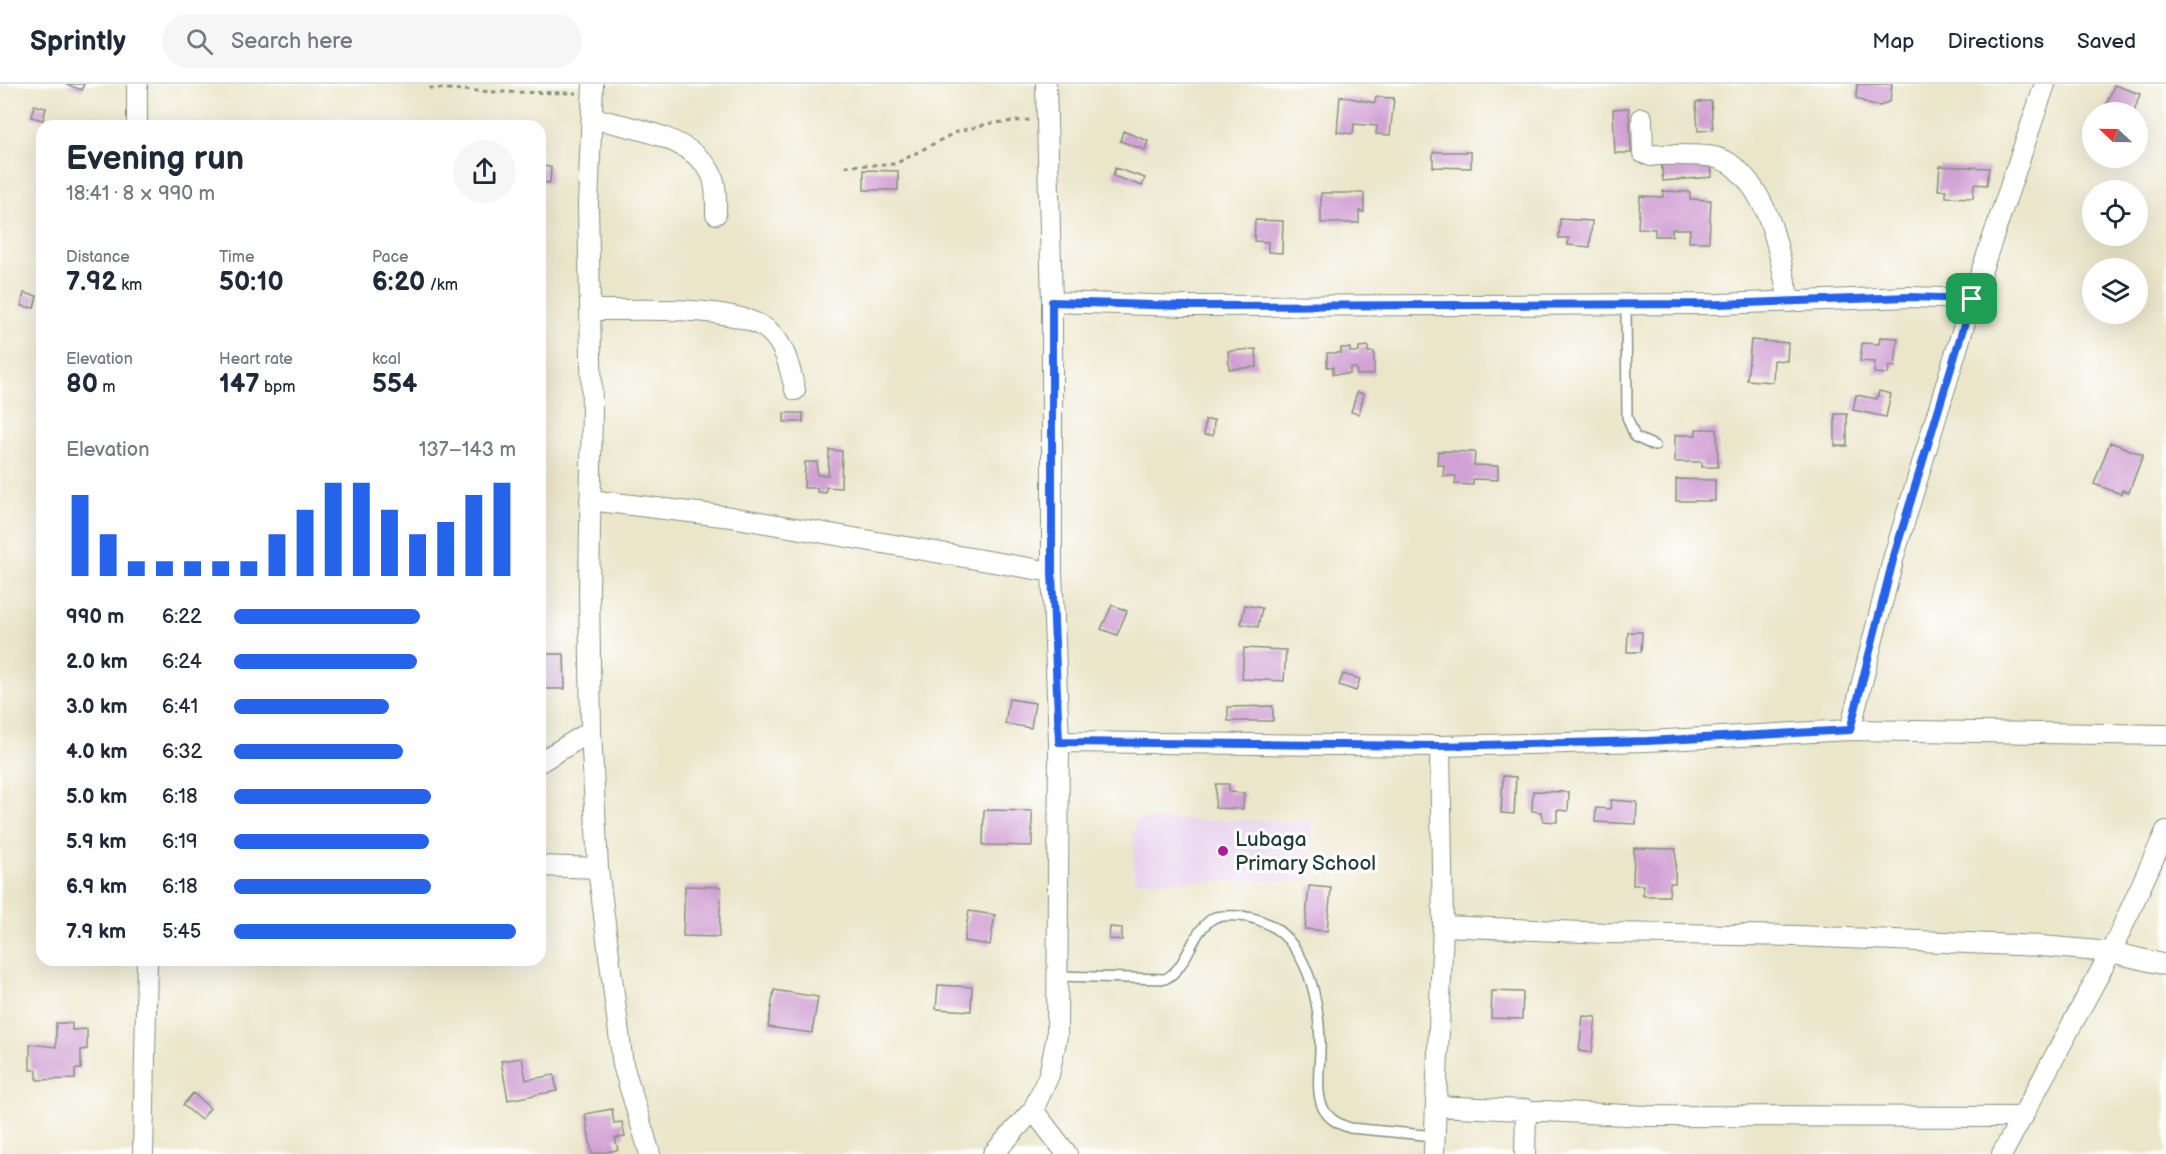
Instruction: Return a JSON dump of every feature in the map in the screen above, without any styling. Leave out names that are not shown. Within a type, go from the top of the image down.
[{"type":"street","points":[[137,84],[137,120]]},
{"type":"street","points":[[993,1154],[1034,1110],[1049,1075],[1057,1036],[1059,742],[1052,572],[1052,302],[1046,84]]},
{"type":"street","points":[[1850,730],[1894,556],[1972,299],[2046,84]]},
{"type":"street","points":[[593,88],[588,205],[591,731],[598,868],[623,1065],[650,1154]]},
{"type":"street","points":[[592,118],[647,131],[695,155],[711,173],[716,193],[716,214]]},
{"type":"street","points":[[1642,118],[1643,153],[1651,156],[1717,158],[1729,164],[1748,181],[1766,214],[1778,246],[1789,302]]},
{"type":"street","points":[[1052,302],[1185,306],[1789,302],[1909,297],[1972,299]]},
{"type":"street","points":[[590,310],[723,313],[750,319],[770,332],[778,342],[789,362],[795,390]]},
{"type":"street","points":[[590,500],[731,517],[1052,572]]},
{"type":"street","points":[[1059,742],[1440,746],[1647,741],[1850,730],[2166,735]]},
{"type":"street","points":[[546,758],[591,731]]},
{"type":"street","points":[[1434,1145],[1443,926],[1440,746]]},
{"type":"street","points":[[2001,1154],[2023,1118],[2111,952],[2166,831]]},
{"type":"street","points":[[546,866],[598,868]]},
{"type":"street","points":[[1443,926],[1606,933],[1797,936],[2111,952],[2166,965]]},
{"type":"street","points":[[143,1154],[147,966]]},
{"type":"street","points":[[1436,1106],[1647,1116],[2023,1118]]},
{"type":"street","points":[[1525,1154],[1526,1109]]},
{"type":"street","points":[[1034,1110],[1067,1154]]},
{"type":"lane","points":[[1626,304],[1627,417],[1635,437],[1655,446]]},
{"type":"lane","points":[[1058,976],[1165,979],[1173,975],[1198,932],[1215,917],[1245,918],[1264,923],[1281,932],[1296,946],[1310,979],[1320,1031],[1322,1105],[1329,1116],[1337,1123],[1350,1128],[1434,1145]]},
{"type":"path","points":[[429,87],[516,93],[593,88]]},
{"type":"path","points":[[845,166],[895,164],[956,132],[992,123],[1047,118]]},
{"type":"shaded area","name":"Lubaga Primary School","points":[[1134,820],[1312,821],[1311,881],[1134,881]]},
{"type":"building","points":[[65,84],[84,84],[82,90]]},
{"type":"building","points":[[1857,84],[1892,84],[1890,101],[1880,106],[1871,105],[1856,98]]},
{"type":"building","points":[[2114,85],[2140,94],[2137,102],[2108,102]]},
{"type":"building","points":[[1340,96],[1375,103],[1376,97],[1394,98],[1390,135],[1376,134],[1377,126],[1354,124],[1353,134],[1337,132]]},
{"type":"building","points":[[1711,101],[1713,130],[1698,131],[1696,102]]},
{"type":"building","points":[[34,105],[46,108],[43,120],[31,117]]},
{"type":"building","points":[[1629,108],[1631,153],[1615,153],[1613,109]]},
{"type":"building","points":[[1123,131],[1148,141],[1145,150],[1120,141]]},
{"type":"building","points":[[1433,152],[1471,152],[1471,168],[1433,167]]},
{"type":"building","points":[[1661,160],[1711,162],[1712,177],[1663,181]]},
{"type":"building","points":[[1940,166],[1989,168],[1987,185],[1974,184],[1973,198],[1946,197],[1946,190],[1938,190]]},
{"type":"building","points":[[546,167],[551,167],[550,183],[546,183]]},
{"type":"building","points":[[1115,168],[1145,178],[1142,186],[1113,176]]},
{"type":"building","points":[[864,170],[898,171],[898,190],[864,190]]},
{"type":"building","points":[[1663,191],[1690,192],[1690,199],[1711,200],[1709,242],[1689,242],[1690,229],[1672,229],[1672,236],[1655,236],[1655,229],[1638,228],[1640,196],[1663,197]]},
{"type":"building","points":[[1321,193],[1364,193],[1364,212],[1359,211],[1359,223],[1321,223]]},
{"type":"building","points":[[1560,219],[1592,221],[1590,247],[1568,245],[1569,238],[1559,238]]},
{"type":"building","points":[[1255,220],[1283,221],[1282,253],[1268,252],[1268,242],[1254,241]]},
{"type":"building","points":[[24,293],[36,296],[34,308],[21,306]]},
{"type":"building","points":[[1880,337],[1898,338],[1895,367],[1889,366],[1888,374],[1874,373],[1875,362],[1860,361],[1862,343],[1879,344]]},
{"type":"building","points":[[1751,340],[1788,343],[1787,361],[1774,360],[1773,382],[1747,380]]},
{"type":"building","points":[[1368,346],[1368,352],[1374,352],[1374,374],[1357,375],[1356,368],[1350,368],[1350,374],[1333,374],[1333,367],[1327,367],[1327,353],[1341,353],[1341,348],[1350,348],[1350,352],[1359,352],[1359,347]]},
{"type":"building","points":[[1256,349],[1257,367],[1229,369],[1228,351]]},
{"type":"building","points":[[1879,391],[1891,394],[1886,417],[1853,410],[1856,395],[1877,399]]},
{"type":"building","points":[[1357,392],[1364,394],[1359,414],[1351,412]]},
{"type":"building","points":[[784,413],[803,413],[803,422],[784,422]]},
{"type":"building","points":[[1835,414],[1847,414],[1847,446],[1835,446]]},
{"type":"building","points":[[1205,420],[1214,420],[1213,435],[1204,435]]},
{"type":"building","points":[[1696,429],[1717,429],[1718,467],[1702,467],[1702,462],[1675,462],[1675,435],[1696,435]]},
{"type":"building","points":[[2110,442],[2143,455],[2129,492],[2122,490],[2121,494],[2094,484]]},
{"type":"building","points":[[829,450],[842,451],[841,488],[826,487],[826,493],[817,492],[817,488],[804,488],[805,462],[817,462],[817,475],[828,475]]},
{"type":"building","points":[[1438,451],[1475,452],[1474,465],[1498,466],[1498,480],[1473,479],[1473,485],[1455,484],[1456,476],[1443,476],[1444,465],[1437,465]]},
{"type":"building","points":[[1676,479],[1715,480],[1715,501],[1676,501]]},
{"type":"building","points":[[1112,605],[1127,611],[1117,635],[1101,629]]},
{"type":"building","points":[[1245,605],[1262,608],[1258,627],[1241,624]]},
{"type":"building","points":[[1628,632],[1642,632],[1641,652],[1627,652]]},
{"type":"building","points":[[1244,648],[1286,650],[1284,681],[1242,679]]},
{"type":"building","points":[[546,654],[564,654],[565,689],[546,689]]},
{"type":"building","points":[[1343,674],[1360,679],[1356,691],[1339,685]]},
{"type":"building","points":[[1009,699],[1035,703],[1031,728],[1005,724]]},
{"type":"building","points":[[1273,706],[1273,721],[1228,721],[1228,707]]},
{"type":"building","points":[[1503,776],[1516,777],[1514,814],[1501,813]]},
{"type":"building","points":[[1216,784],[1229,784],[1229,792],[1244,793],[1243,809],[1215,808]]},
{"type":"building","points":[[1533,791],[1569,792],[1568,811],[1557,810],[1557,822],[1543,821],[1541,812],[1532,811]]},
{"type":"building","points":[[1611,800],[1637,802],[1636,824],[1595,822],[1596,808],[1610,809]]},
{"type":"building","points":[[984,810],[1032,811],[1032,846],[983,845]]},
{"type":"building","points":[[1634,848],[1676,849],[1675,883],[1670,883],[1669,896],[1643,896],[1643,885],[1633,885]]},
{"type":"building","points":[[685,886],[721,887],[719,937],[683,936]]},
{"type":"building","points":[[1309,886],[1331,888],[1327,931],[1305,929]]},
{"type":"building","points":[[969,911],[995,915],[990,945],[964,941]]},
{"type":"building","points":[[1110,927],[1122,928],[1122,940],[1109,939]]},
{"type":"building","points":[[938,985],[972,987],[971,1011],[936,1009]]},
{"type":"building","points":[[774,990],[818,997],[812,1033],[768,1027]]},
{"type":"building","points":[[1492,991],[1523,992],[1522,1019],[1491,1018]]},
{"type":"building","points":[[1583,1016],[1596,1017],[1592,1053],[1579,1051]]},
{"type":"building","points":[[56,1023],[72,1023],[72,1030],[87,1029],[87,1049],[81,1050],[81,1069],[75,1069],[75,1079],[37,1080],[37,1070],[30,1070],[30,1044],[56,1047]]},
{"type":"building","points":[[522,1058],[526,1080],[554,1075],[557,1091],[508,1100],[501,1061]]},
{"type":"building","points":[[193,1093],[210,1108],[201,1120],[183,1105]]},
{"type":"building","points":[[612,1109],[614,1123],[622,1122],[625,1137],[615,1138],[618,1150],[592,1154],[585,1114]]},
{"type":"place","name":"Lubaga Primary School","points":[[1223,851]]},
{"type":"route","points":[[1909,297],[1972,299],[1894,556],[1850,730],[1647,741],[1440,746],[1059,742],[1052,572],[1050,439],[1052,302],[1185,306],[1525,305],[1719,304],[1909,297]]}]
